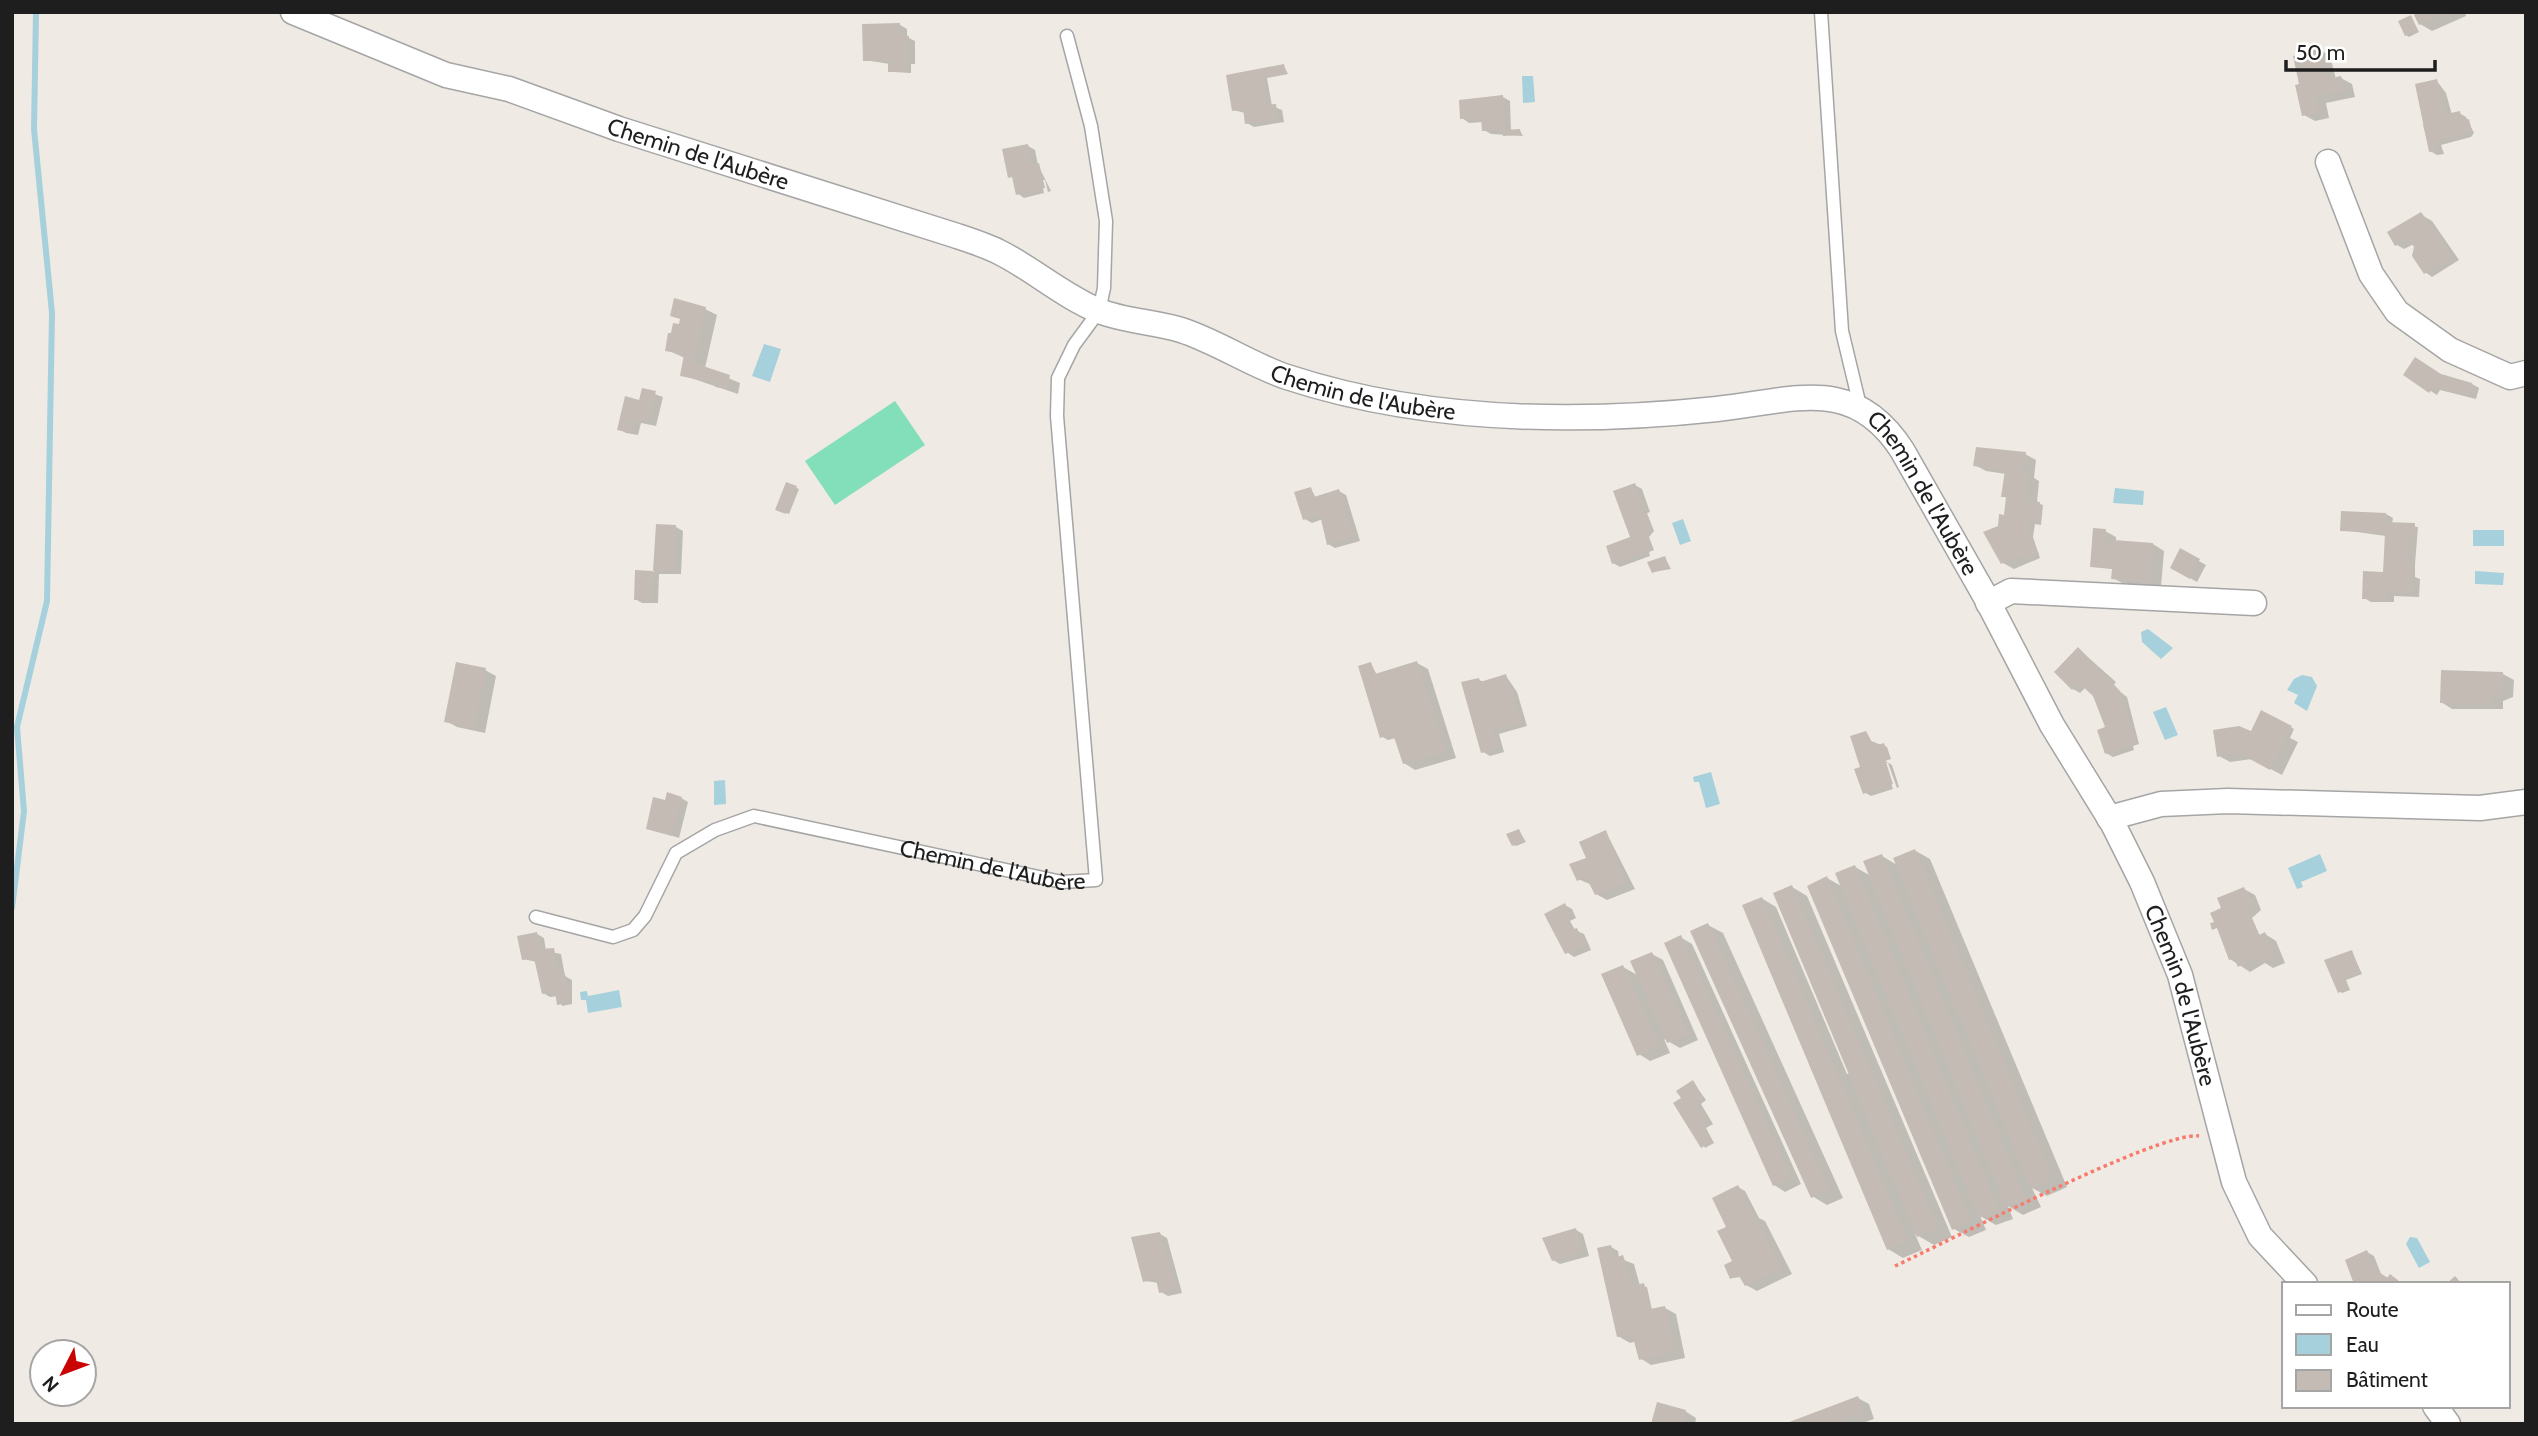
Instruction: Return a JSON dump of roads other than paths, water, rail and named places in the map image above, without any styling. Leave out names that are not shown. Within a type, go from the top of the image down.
[{"type":"street","name":"Chemin de l'Aubère","points":[[293,12],[446,75],[509,89],[619,129],[998,251],[1099,311],[1181,331],[1286,377],[1407,406],[1488,414],[1628,417],[1822,398],[1860,406],[1889,431],[1988,603],[2052,725],[2109,818],[2142,882],[2180,975],[2234,1182],[2260,1236],[2303,1282]]},
{"type":"street","points":[[2328,162],[2371,274],[2397,312],[2450,350],[2510,377],[2526,373]]},
{"type":"street","points":[[1988,603],[2011,592],[2254,603]]},
{"type":"street","points":[[2109,818],[2161,804],[2228,801],[2480,808],[2526,802]]},
{"type":"street","points":[[2436,1408],[2448,1424]]},
{"type":"lane","points":[[1821,12],[1842,331],[1848,368],[1860,406]]},
{"type":"lane","points":[[1067,36],[1091,126],[1106,221],[1104,288],[1099,311]]},
{"type":"lane","name":"Chemin de l'Aubère","points":[[536,917],[613,937],[633,930],[645,916],[676,853],[715,831],[754,816],[1062,882],[1096,880],[1056,416],[1058,378],[1074,345],[1099,311]]},
{"type":"water","points":[[1522,76],[1533,76],[1535,102],[1523,103]]},
{"type":"water","points":[[764,344],[781,349],[770,382],[752,376]]},
{"type":"water","points":[[2115,488],[2144,491],[2143,505],[2113,503]]},
{"type":"water","points":[[1683,519],[1691,541],[1680,545],[1672,523]]},
{"type":"water","points":[[2473,530],[2504,530],[2504,546],[2473,546]]},
{"type":"water","points":[[2475,571],[2504,573],[2503,585],[2475,584]]},
{"type":"water","points":[[2148,629],[2173,648],[2161,659],[2142,642],[2141,632]]},
{"type":"water","points":[[2302,675],[2312,677],[2317,686],[2307,711],[2294,703],[2298,695],[2287,690],[2294,679]]},
{"type":"water","points":[[2166,707],[2178,735],[2165,740],[2153,712]]},
{"type":"water","points":[[1711,772],[1720,804],[1706,808],[1699,782],[1694,782],[1693,777]]},
{"type":"water","points":[[725,780],[726,804],[714,805],[714,781]]},
{"type":"water","points":[[2320,854],[2327,871],[2301,882],[2303,887],[2297,889],[2288,868]]},
{"type":"water","points":[[619,990],[622,1007],[588,1013],[586,1000],[581,1000],[580,992],[587,991],[588,996]]},
{"type":"water","points":[[2410,1237],[2417,1238],[2430,1262],[2419,1268],[2406,1244]]},
{"type":"waterway","points":[[12,908],[24,811],[17,727],[47,601],[52,313],[34,129],[36,12]]}]
